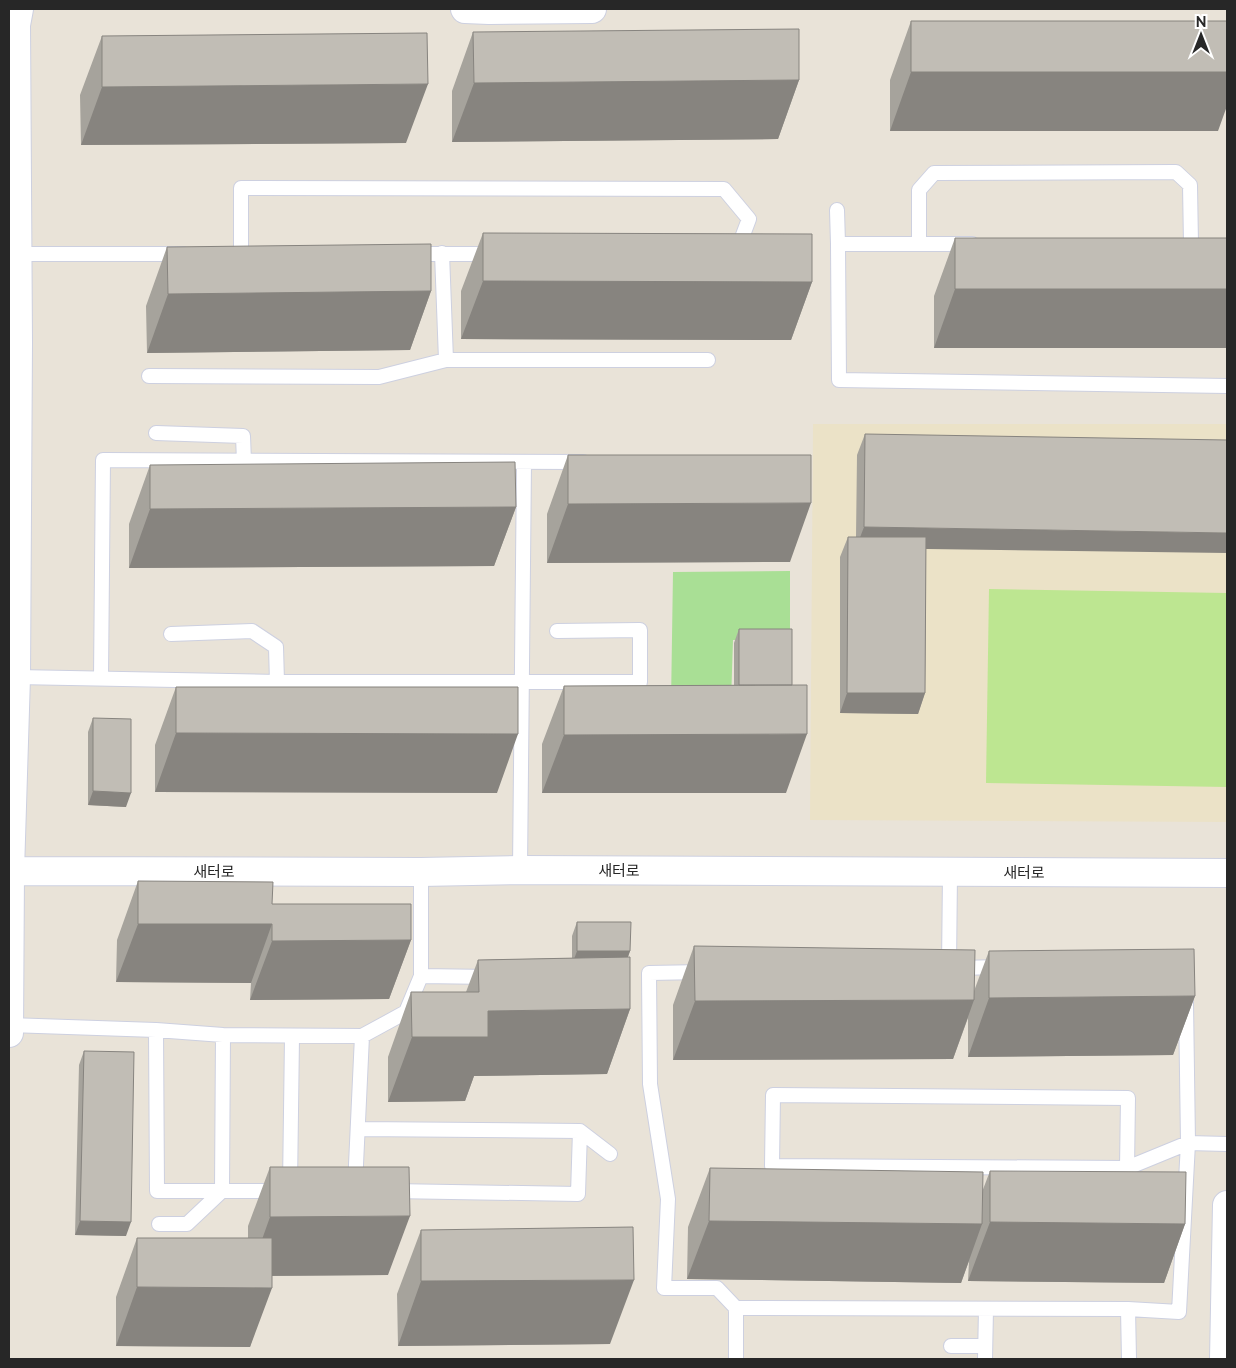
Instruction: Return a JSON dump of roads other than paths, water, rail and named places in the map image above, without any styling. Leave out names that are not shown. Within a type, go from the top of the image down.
[{"type":"street","points":[[465,9],[592,9]]},
{"type":"street","points":[[9,1033],[9,871],[16,677],[13,342],[16,254],[14,19]]},
{"type":"street","name":"새터로","points":[[9,871],[421,872],[520,870],[1227,874]]},
{"type":"street","points":[[1224,1359],[1227,1204]]},
{"type":"lane","points":[[919,244],[919,190],[934,173],[1176,172],[1190,185],[1191,244]]},
{"type":"lane","points":[[241,254],[242,188],[251,188],[724,189],[748,219],[731,255],[754,254]]},
{"type":"lane","points":[[837,210],[839,380],[1227,386]]},
{"type":"lane","points":[[838,244],[987,244]]},
{"type":"lane","points":[[16,254],[192,254]]},
{"type":"lane","points":[[394,254],[511,254]]},
{"type":"lane","points":[[442,254],[446,360]]},
{"type":"lane","points":[[149,376],[378,377],[446,360],[708,360]]},
{"type":"lane","points":[[156,433],[242,436],[244,462]]},
{"type":"lane","points":[[101,678],[103,460],[593,462]]},
{"type":"lane","points":[[520,870],[524,462]]},
{"type":"lane","points":[[16,677],[277,682],[640,682],[640,630],[557,631]]},
{"type":"lane","points":[[171,634],[252,631],[276,647],[277,682]]},
{"type":"lane","points":[[9,1025],[156,1030],[223,1036],[362,1036],[406,1012],[421,976],[421,872]]},
{"type":"lane","points":[[950,873],[944,968],[1016,968]]},
{"type":"lane","points":[[719,972],[650,973],[650,1084],[668,1199],[664,1288],[717,1288],[736,1308],[736,1359]]},
{"type":"lane","points":[[421,976],[507,977]]},
{"type":"lane","points":[[736,1308],[1128,1309],[1179,1312],[1188,1143],[1186,985]]},
{"type":"lane","points":[[156,1030],[157,1191],[295,1191],[292,1037]]},
{"type":"lane","points":[[159,1224],[187,1224],[222,1191],[223,1036]]},
{"type":"lane","points":[[362,1036],[358,1129],[360,1191],[578,1194],[580,1131]]},
{"type":"lane","points":[[1127,1168],[1128,1098],[773,1095],[772,1166],[1127,1168],[1188,1143],[1227,1144]]},
{"type":"lane","points":[[358,1129],[580,1131],[610,1154]]},
{"type":"lane","points":[[951,1346],[985,1352],[986,1309]]},
{"type":"lane","points":[[1128,1309],[1129,1359]]}]
